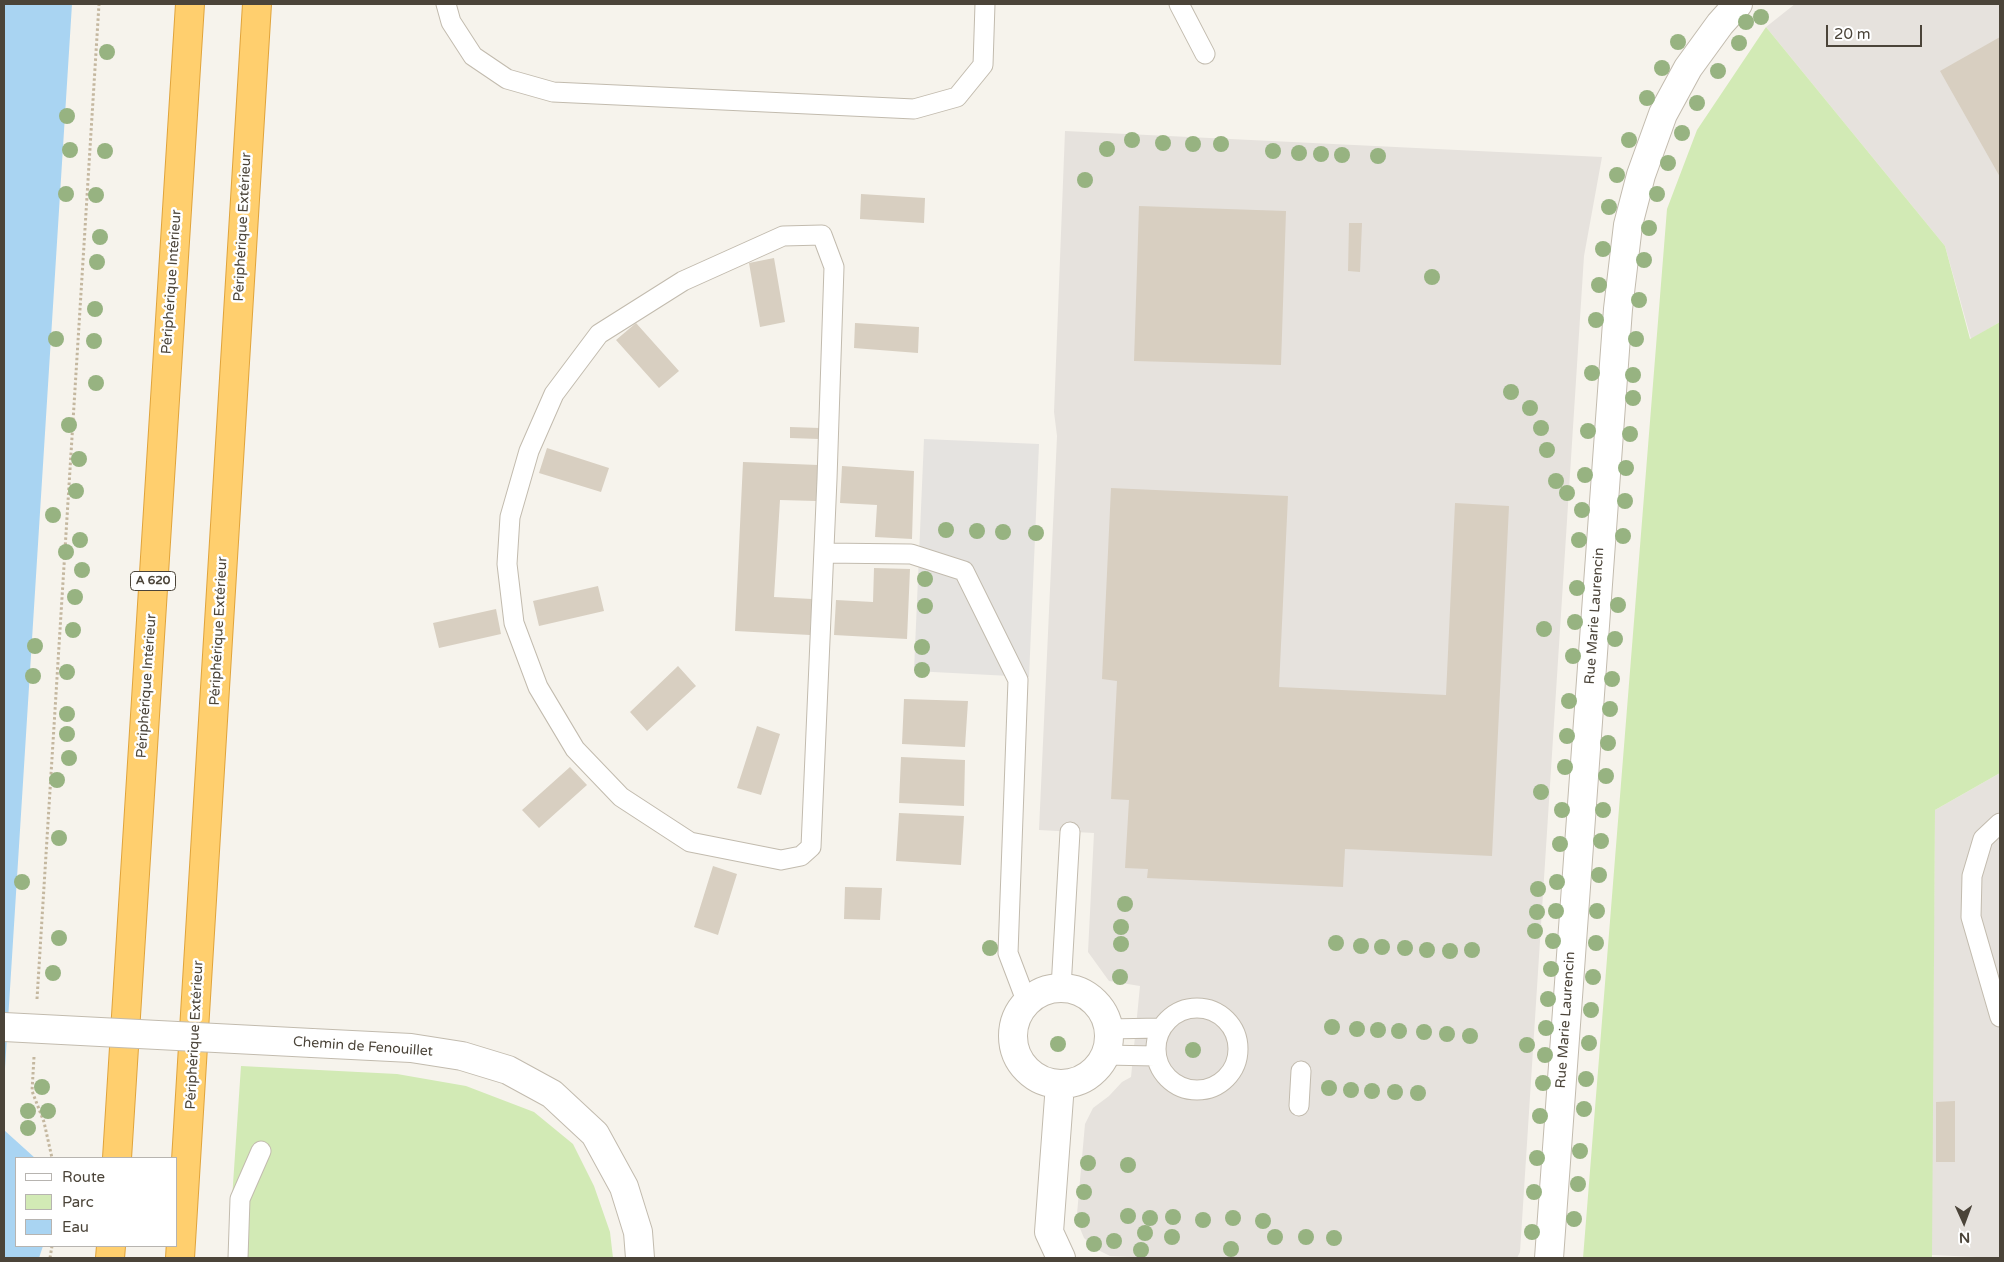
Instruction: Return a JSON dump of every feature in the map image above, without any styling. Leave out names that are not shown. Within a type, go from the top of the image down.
[{"type":"highway","name":"Périphérique Intérieur","points":[[117,1157],[190,4]]},
{"type":"highway","name":"Périphérique Extérieur","points":[[180,1258],[257,4]]},
{"type":"street","name":"Rue Marie Laurencin","points":[[1549,1258],[1618,309],[1628,225],[1641,175],[1662,114],[1688,68],[1720,24],[1738,4]]},
{"type":"street","points":[[1061,988],[1078,991],[1095,1002],[1106,1019],[1106,1042],[1104,1060],[1092,1074],[1075,1082],[1060,1084],[1044,1081],[1030,1073],[1017,1057],[1013,1038],[1016,1019],[1027,1003],[1043,991],[1061,988]]},
{"type":"street","name":"Chemin de Fenouillet","points":[[4,1027],[411,1048],[462,1056],[508,1070],[552,1094],[595,1134],[624,1187],[638,1232],[640,1258]]},
{"type":"street","points":[[1060,1084],[1049,1232],[1061,1258]]},
{"type":"lane","points":[[446,4],[451,22],[472,56],[507,79],[553,92],[914,109],[957,97],[982,64],[985,4]]},
{"type":"lane","points":[[1179,4],[1205,54]]},
{"type":"lane","points":[[822,235],[834,268],[824,553],[811,848],[801,856],[781,860],[690,842],[620,797],[575,749],[538,687],[514,623],[507,564],[510,517],[529,451],[554,394],[598,334],[683,281],[783,236],[822,235]]},
{"type":"lane","points":[[824,553],[911,554],[964,571],[1018,680],[1008,953],[1027,1003]]},
{"type":"lane","points":[[2000,823],[1983,839],[1972,876],[1971,917],[2000,1017]]},
{"type":"lane","points":[[1061,988],[1070,832]]},
{"type":"lane","points":[[1106,1042],[1160,1028],[1176,1013],[1196,1007],[1218,1013],[1234,1029],[1239,1055],[1225,1081],[1207,1090],[1186,1090],[1167,1079],[1155,1056],[1160,1028]]},
{"type":"lane","points":[[1106,1042],[1155,1056]]},
{"type":"lane","points":[[1300,1106],[1301,1071]]},
{"type":"lane","points":[[238,1258],[240,1200],[261,1151]]},
{"type":"path","points":[[37,1005],[98,4]]},
{"type":"path","points":[[34,1053],[32,1091],[44,1122],[52,1157]]},
{"type":"shaded area","points":[[1795,4],[2000,4],[2000,322],[1971,339],[1945,246],[1766,27]]},
{"type":"shaded area","points":[[1065,131],[1602,157],[1584,256],[1520,1252],[1517,1258],[1153,1258],[1110,1256],[1096,1249],[1084,1238],[1079,1226],[1077,1214],[1085,1124],[1093,1108],[1109,1096],[1122,1082],[1131,1077],[1140,986],[1109,981],[1088,952],[1094,833],[1039,830],[1057,436],[1054,412]]},
{"type":"shaded area","points":[[924,439],[1039,444],[1029,677],[914,671]]},
{"type":"shaded area","points":[[2000,773],[2000,1258],[1931,1255],[1935,810]]},
{"type":"green space","points":[[1766,27],[1945,246],[1970,339],[2000,322],[2000,773],[1935,810],[1932,1258],[1583,1258],[1667,209],[1697,130]]},
{"type":"green space","points":[[241,1066],[397,1074],[466,1086],[534,1112],[573,1144],[594,1186],[610,1232],[613,1258],[228,1258]]},
{"type":"water","points":[[4,4],[72,4],[4,1084]]},
{"type":"water","points":[[4,1130],[34,1157],[15,1157],[15,1247],[43,1247],[39,1258],[4,1258]]},
{"type":"building","points":[[2000,37],[2000,177],[1940,71]]},
{"type":"building","points":[[861,194],[925,198],[924,223],[860,219]]},
{"type":"building","points":[[1139,206],[1286,211],[1281,365],[1134,361]]},
{"type":"building","points":[[1349,223],[1362,223],[1360,272],[1348,271]]},
{"type":"building","points":[[774,258],[785,322],[760,327],[749,263]]},
{"type":"building","points":[[636,323],[679,371],[659,388],[616,340]]},
{"type":"building","points":[[855,323],[919,327],[918,353],[854,348]]},
{"type":"building","points":[[790,427],[820,428],[819,439],[790,438]]},
{"type":"building","points":[[547,448],[609,468],[601,492],[539,473]]},
{"type":"building","points":[[743,462],[818,465],[816,501],[780,500],[774,597],[812,599],[810,635],[735,631]]},
{"type":"building","points":[[842,466],[914,471],[912,539],[875,537],[877,505],[840,503]]},
{"type":"building","points":[[1111,488],[1288,496],[1279,687],[1446,695],[1455,503],[1509,506],[1492,856],[1345,849],[1343,887],[1147,878],[1148,869],[1125,868],[1129,800],[1111,799],[1117,681],[1102,679]]},
{"type":"building","points":[[874,568],[910,569],[907,639],[834,635],[836,600],[873,602]]},
{"type":"building","points":[[598,586],[604,611],[539,626],[533,601]]},
{"type":"building","points":[[496,609],[501,634],[439,648],[433,623]]},
{"type":"building","points":[[678,666],[696,686],[647,731],[630,712]]},
{"type":"building","points":[[904,699],[968,701],[965,747],[902,744]]},
{"type":"building","points":[[757,726],[780,734],[761,795],[737,788]]},
{"type":"building","points":[[901,757],[965,760],[964,806],[899,803]]},
{"type":"building","points":[[570,767],[587,785],[539,828],[522,810]]},
{"type":"building","points":[[899,813],[964,816],[961,865],[896,861]]},
{"type":"building","points":[[713,866],[737,874],[718,935],[694,927]]},
{"type":"building","points":[[845,887],[882,888],[880,920],[844,919]]},
{"type":"building","points":[[1955,1101],[1955,1162],[1936,1162],[1936,1102]]}]
